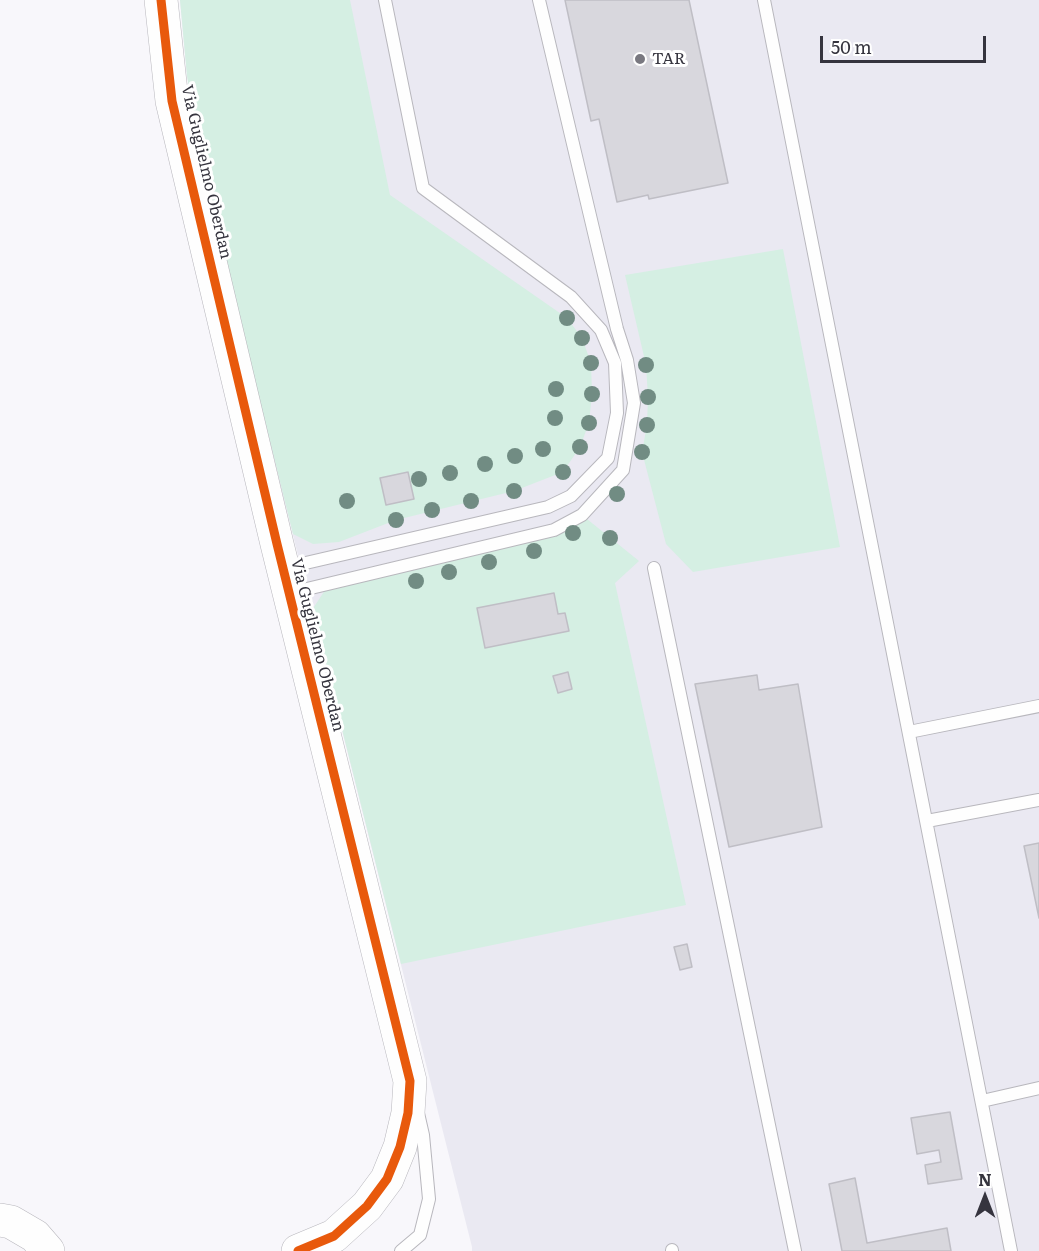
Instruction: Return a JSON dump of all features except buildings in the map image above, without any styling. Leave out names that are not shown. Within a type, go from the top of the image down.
[{"type":"main road","name":"Via Guglielmo Oberdan","points":[[161,0],[172,101],[286,581],[410,1081],[406,1125],[387,1179],[367,1206],[334,1236],[297,1251]]},
{"type":"main road","points":[[0,1220],[11,1222],[35,1236],[48,1251]]},
{"type":"lane","points":[[286,581],[548,507],[571,496],[608,458],[617,413],[615,363],[601,330],[571,297],[423,188],[385,0]]},
{"type":"lane","points":[[286,581],[554,530],[582,515],[623,470],[634,403],[627,360],[617,329],[539,0]]},
{"type":"lane","points":[[764,0],[1011,1251]]},
{"type":"lane","points":[[654,568],[795,1251]]},
{"type":"lane","points":[[909,732],[1039,706]]},
{"type":"lane","points":[[927,821],[1039,800]]},
{"type":"lane","name":"Via Guglielmo Oberdan","points":[[400,1251],[420,1235],[429,1199],[423,1136],[410,1081]]},
{"type":"lane","points":[[982,1101],[1039,1088]]},
{"type":"shaded area","points":[[180,0],[1039,0],[1039,1251],[472,1251],[263,416],[187,76]]},
{"type":"green space","points":[[180,0],[350,0],[390,195],[567,318],[582,338],[591,363],[592,394],[589,423],[580,447],[563,472],[514,491],[396,520],[339,542],[313,544],[293,534],[201,163],[187,76]]},
{"type":"green space","points":[[783,249],[840,547],[693,572],[666,544],[642,452],[647,425],[646,365],[625,275]]},
{"type":"green space","points":[[582,515],[639,561],[615,583],[686,905],[401,964],[312,610],[329,584],[554,530]]},
{"type":"cycle path","points":[[161,0],[172,101],[277,544],[410,1081],[408,1113],[400,1147],[387,1179],[367,1206],[334,1236],[298,1251]]},
{"type":"place","name":"TAR","points":[[640,59]]}]
